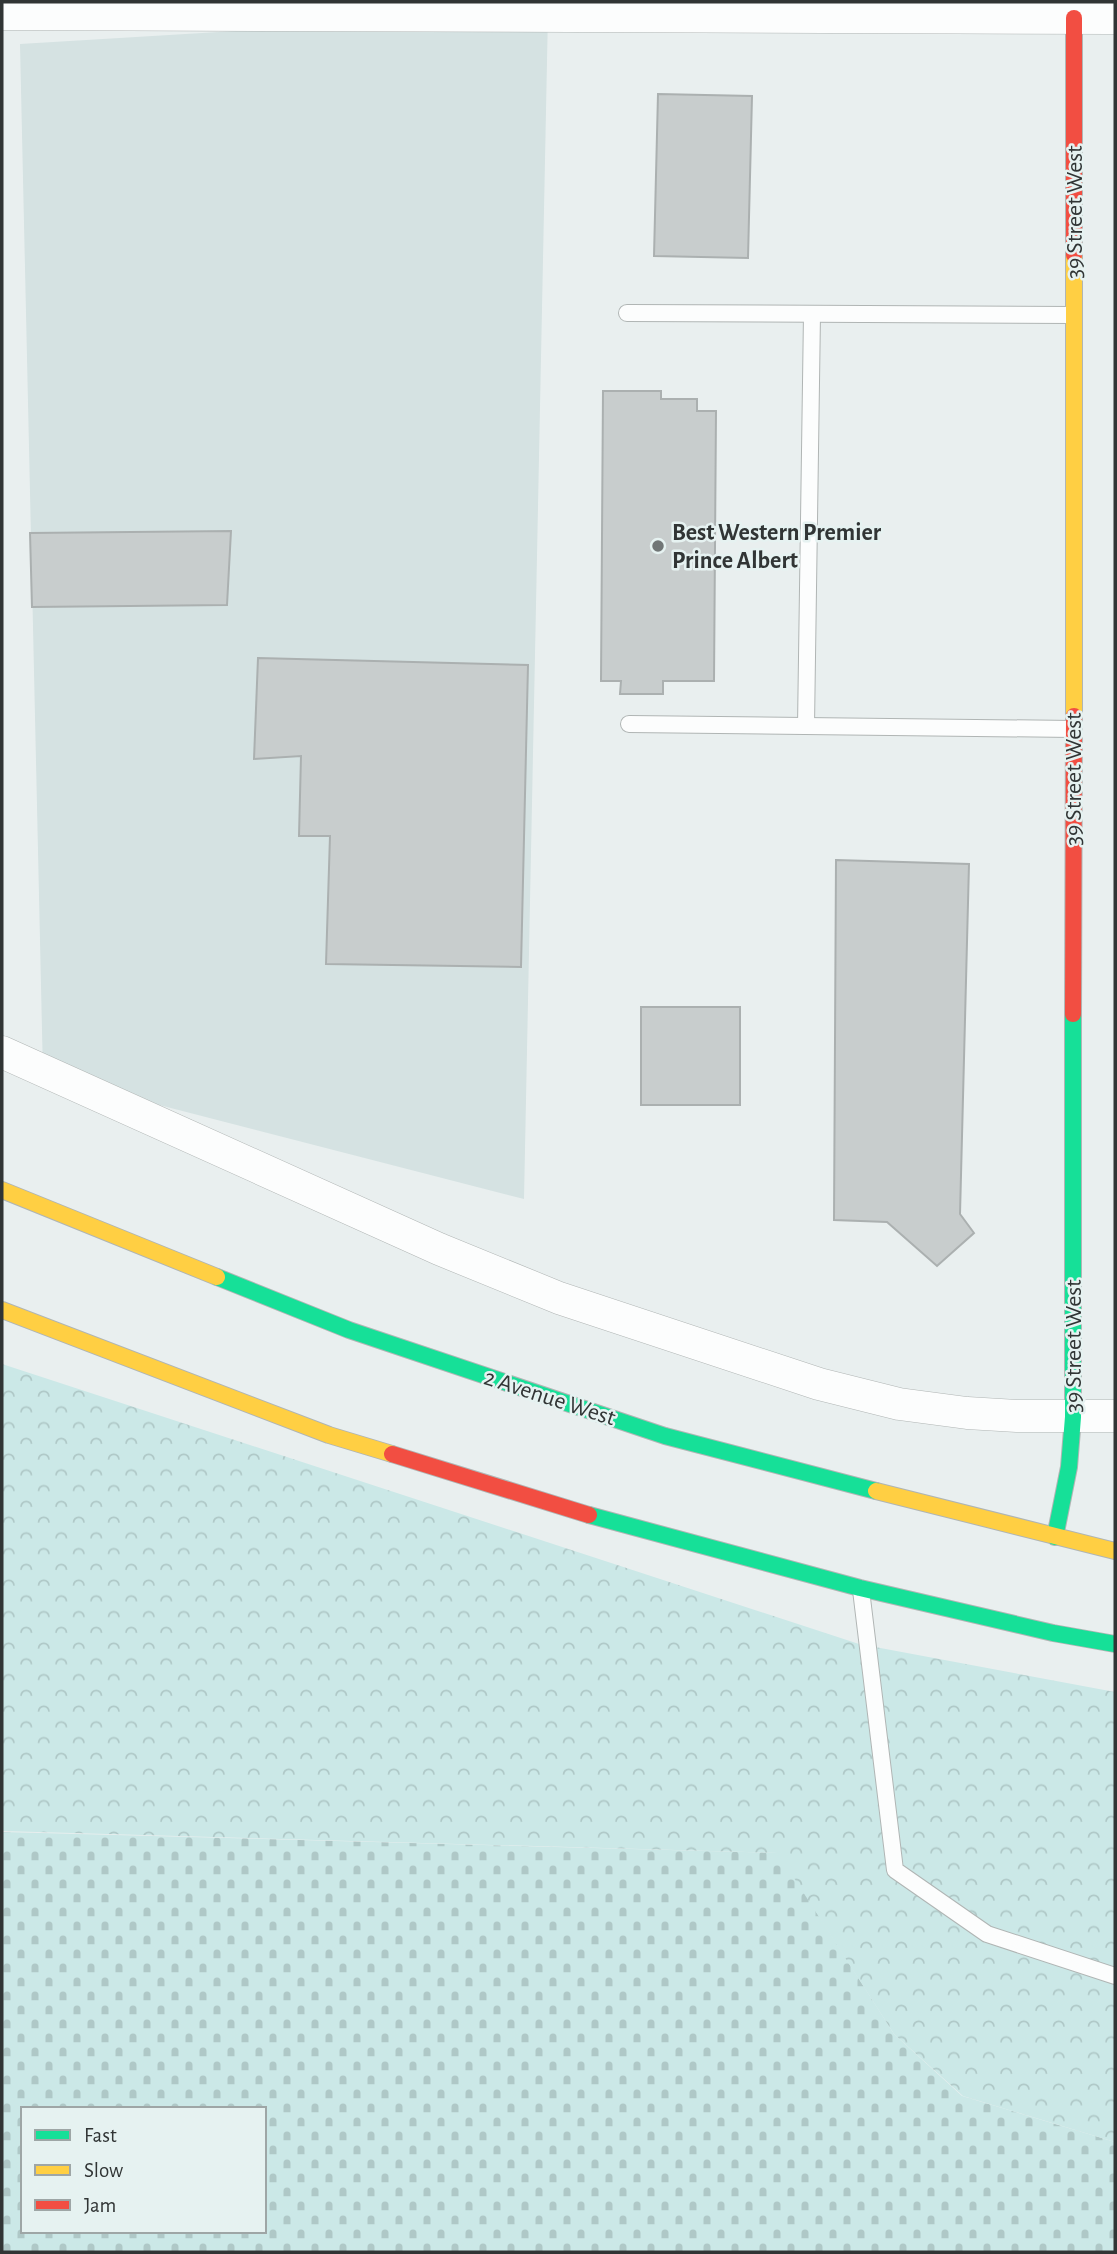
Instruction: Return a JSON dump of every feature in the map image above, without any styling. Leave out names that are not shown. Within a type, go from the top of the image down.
[{"type":"main road","name":"39 Street West","points":[[1055,1537],[1069,1467],[1073,1417],[1074,19]]},
{"type":"main road","name":"2 Avenue West","points":[[2,1190],[349,1330],[665,1436],[1115,1551]]},
{"type":"main road","points":[[2,1310],[329,1435],[636,1529],[860,1587],[1053,1633],[1115,1644]]},
{"type":"street","points":[[2,14],[1115,18]]},
{"type":"street","points":[[2,1052],[439,1249],[559,1298],[819,1384],[899,1404],[967,1413],[1115,1416]]},
{"type":"lane","points":[[627,313],[1073,315]]},
{"type":"lane","points":[[806,726],[812,314]]},
{"type":"lane","points":[[629,724],[1073,729]]},
{"type":"lane","points":[[860,1587],[895,1870],[987,1934],[1115,1976]]},
{"type":"shaded area","points":[[548,12],[524,1199],[43,1075],[20,44]]},
{"type":"green space","points":[[2,1364],[859,1644],[1115,1692],[1115,2142],[963,2096],[894,2034],[778,1853],[2,1831]]},
{"type":"green space","points":[[2,1832],[779,1853],[894,2034],[962,2096],[1115,2142],[1115,2252],[2,2252]]},
{"type":"building","points":[[658,94],[752,96],[748,258],[654,256]]},
{"type":"building","name":"Best Western Premier Prince Albert","points":[[603,391],[661,391],[661,399],[697,399],[697,411],[716,411],[714,681],[663,681],[663,694],[620,694],[621,681],[601,681]]},
{"type":"building","points":[[231,531],[227,605],[32,607],[30,533]]},
{"type":"building","points":[[258,658],[528,665],[521,967],[326,964],[330,836],[299,836],[301,756],[254,759]]},
{"type":"building","points":[[836,860],[969,864],[960,1214],[974,1233],[937,1266],[887,1222],[834,1220]]},
{"type":"building","points":[[641,1007],[740,1007],[740,1105],[641,1105]]},
{"type":"traffic: fast","points":[[1055,1537],[1069,1467],[1073,1417],[1073,1014]]},
{"type":"traffic: fast","points":[[217,1277],[349,1330],[665,1436],[876,1491]]},
{"type":"traffic: fast","points":[[589,1515],[860,1588],[1053,1633],[1115,1644]]},
{"type":"traffic: slow","points":[[1074,255],[1074,716]]},
{"type":"traffic: slow","points":[[2,1190],[217,1277]]},
{"type":"traffic: slow","points":[[2,1310],[329,1435],[392,1454]]},
{"type":"traffic: slow","points":[[876,1491],[1115,1551]]},
{"type":"traffic: jam","points":[[1074,18],[1074,255]]},
{"type":"traffic: jam","points":[[1073,1014],[1074,716]]},
{"type":"traffic: jam","points":[[392,1454],[589,1515]]},
{"type":"place","name":"Best Western Premier Prince Albert","points":[[658,546]]}]
